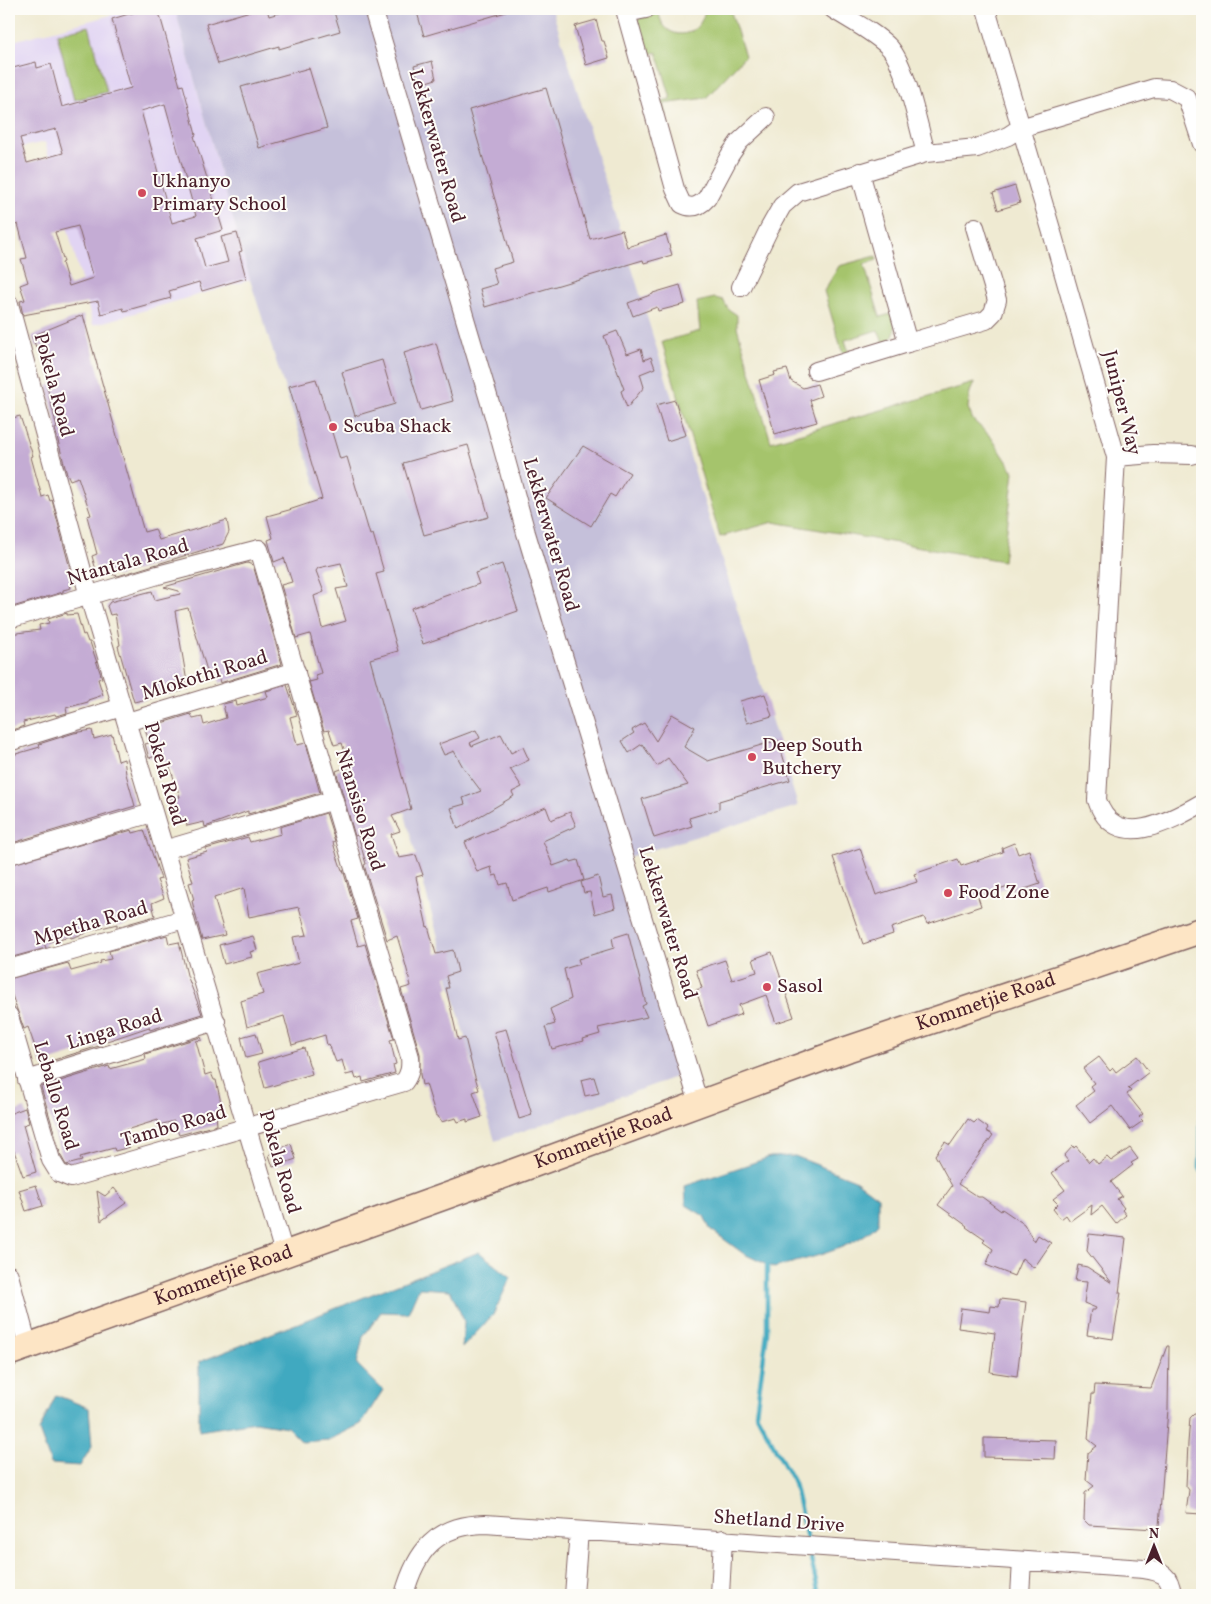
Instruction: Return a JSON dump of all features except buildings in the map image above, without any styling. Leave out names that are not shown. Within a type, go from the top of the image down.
[{"type":"main road","name":"Kommetjie Road","points":[[18,1350],[848,1049],[1202,930]]},
{"type":"street","name":"Lekkerwater Road","points":[[373,9],[493,413],[526,533],[699,1104]]},
{"type":"street","points":[[646,9],[624,11],[675,189],[682,204],[692,207],[702,204],[739,142],[766,118]]},
{"type":"street","points":[[833,9],[880,40],[899,61],[926,153]]},
{"type":"street","name":"Juniper Way","points":[[986,9],[1116,457],[1097,794],[1099,805],[1111,822],[1123,828],[1135,830],[1144,829],[1169,820],[1202,802]]},
{"type":"street","points":[[741,287],[769,229],[788,200],[801,191],[860,172],[926,153],[977,148],[1008,136],[1020,128],[1146,90],[1170,89],[1187,98],[1202,144]]},
{"type":"street","points":[[860,172],[908,343]]},
{"type":"street","points":[[816,371],[986,320],[993,313],[996,300],[975,227]]},
{"type":"street","name":"Pokela Road","points":[[9,304],[89,596],[284,1254]]},
{"type":"street","points":[[1116,457],[1153,454],[1192,455]]},
{"type":"street","name":"Ntantala Road","points":[[9,619],[158,575],[259,549]]},
{"type":"street","name":"Ntansiso Road","points":[[259,549],[410,1057],[409,1074],[404,1082]]},
{"type":"street","name":"Mlokothi Road","points":[[9,742],[296,671]]},
{"type":"street","points":[[164,850],[334,800]]},
{"type":"street","points":[[9,855],[152,813]]},
{"type":"street","name":"Mpetha Road","points":[[9,969],[184,919]]},
{"type":"street","name":"Leballo Road","points":[[9,1016],[50,1160],[59,1173],[72,1178]]},
{"type":"street","name":"Linga Road","points":[[27,1080],[216,1021]]},
{"type":"street","name":"Tambo Road","points":[[72,1178],[404,1082]]},
{"type":"street","points":[[9,1275],[18,1350]]},
{"type":"street","name":"Shetland Drive","points":[[404,1595],[410,1575],[418,1559],[436,1538],[452,1529],[470,1524],[724,1539],[1155,1570],[1163,1573],[1166,1577],[1171,1586],[1172,1595]]},
{"type":"street","points":[[574,1595],[579,1530]]},
{"type":"street","points":[[720,1595],[724,1539]]},
{"type":"street","points":[[1020,1595],[1022,1561]]},
{"type":"shaded area","name":"Ukhanyo Primary School","points":[[134,9],[175,9],[250,280],[93,325],[45,142],[9,150],[9,42]]},
{"type":"shaded area","points":[[175,9],[552,9],[798,806],[625,858],[690,1072],[495,1141],[468,1049],[320,498],[250,280]]},
{"type":"green space","points":[[705,9],[730,9],[745,56],[706,98],[664,104],[667,115],[662,116],[658,102],[670,99],[670,95],[657,52],[644,56],[635,26],[639,18],[659,13],[667,29],[674,33],[682,34],[690,32],[697,27],[702,20]]},
{"type":"green space","points":[[89,26],[107,92],[74,100],[57,34]]},
{"type":"green space","points":[[876,256],[877,260],[864,264],[880,317],[894,313],[895,327],[893,335],[888,341],[883,343],[878,330],[845,340],[849,353],[844,353],[824,291],[839,266]]},
{"type":"green space","points":[[715,298],[723,300],[728,309],[737,315],[737,327],[771,442],[974,383],[970,392],[968,408],[973,420],[991,437],[1014,472],[1003,561],[773,522],[720,537],[662,342],[700,331],[697,302]]},
{"type":"water","points":[[795,1156],[855,1180],[878,1197],[878,1224],[868,1233],[843,1247],[774,1268],[744,1254],[710,1229],[704,1216],[686,1205],[685,1186],[770,1157]]},
{"type":"water","points":[[479,1252],[511,1277],[493,1315],[462,1348],[464,1321],[450,1290],[419,1288],[408,1313],[381,1312],[363,1337],[357,1364],[383,1390],[361,1424],[329,1440],[302,1442],[287,1427],[255,1422],[199,1431],[199,1362]]},
{"type":"water","points":[[56,1395],[89,1408],[92,1446],[80,1466],[51,1464],[39,1431]]},
{"type":"waterway","points":[[1202,1106],[1200,1168],[1202,1172]]},
{"type":"waterway","points":[[767,1260],[767,1333],[756,1413],[794,1483],[808,1543]]},
{"type":"waterway","points":[[809,1550],[819,1595]]},
{"type":"place","name":"Ukhanyo Primary School","points":[[142,193]]},
{"type":"place","name":"Scuba Shack","points":[[333,427]]},
{"type":"place","name":"Deep South Butchery","points":[[752,757]]},
{"type":"place","name":"Food Zone","points":[[948,893]]},
{"type":"place","name":"Sasol","points":[[767,987]]}]
